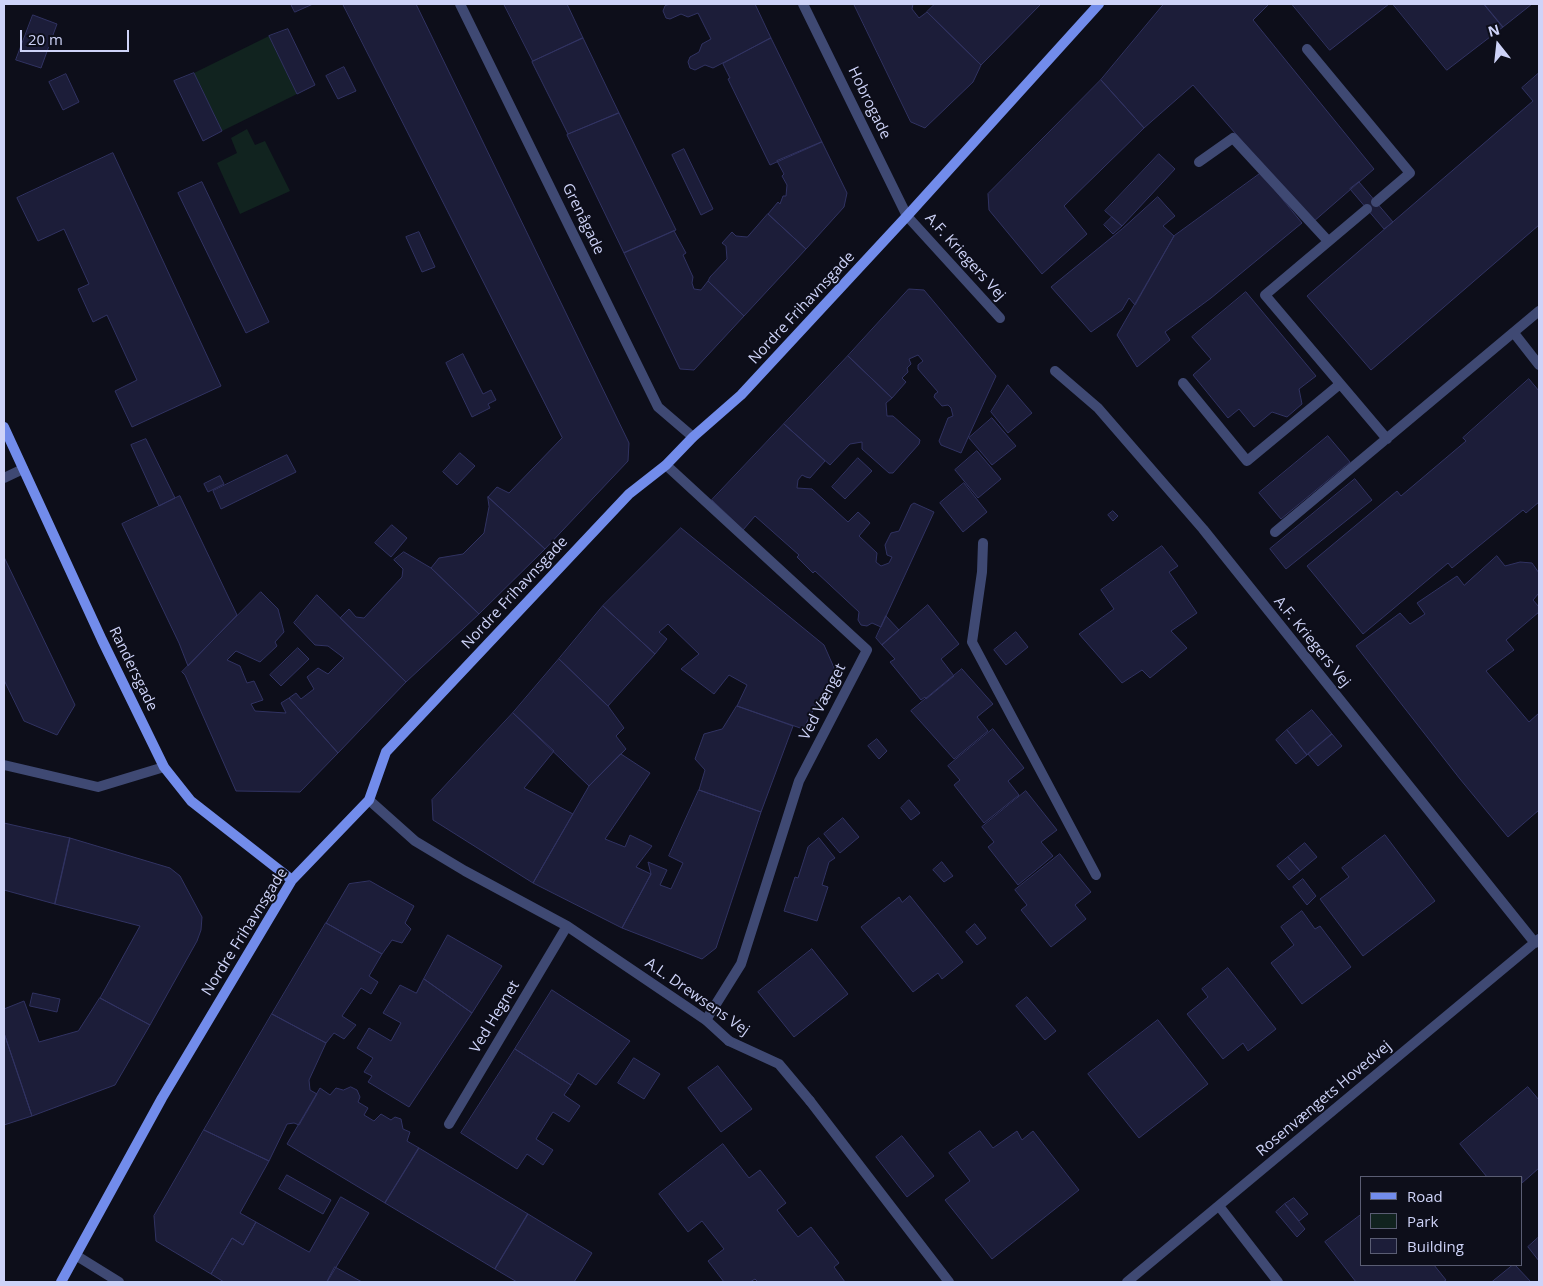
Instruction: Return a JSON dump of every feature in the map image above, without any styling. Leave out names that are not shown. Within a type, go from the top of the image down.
[{"type":"street","name":"Grenågade","points":[[460,4],[658,407],[693,437]]},
{"type":"street","name":"Hobrogade","points":[[803,4],[907,216]]},
{"type":"street","name":"Nordre Frihavnsgade","points":[[61,1282],[77,1256],[162,1098],[292,880],[369,800],[386,752],[629,494],[666,465],[693,437],[741,395],[907,216],[1099,4]]},
{"type":"street","points":[[1307,49],[1410,173],[1376,202]]},
{"type":"street","points":[[1199,162],[1233,138],[1328,241]]},
{"type":"street","points":[[1367,208],[1265,295],[1387,439]]},
{"type":"street","name":"A.F. Kriegers Vej","points":[[907,216],[1000,318]]},
{"type":"street","points":[[1275,532],[1539,311]]},
{"type":"street","points":[[1514,333],[1539,365]]},
{"type":"street","name":"A.F. Kriegers Vej","points":[[1054,372],[1098,408],[1196,522],[1537,941]]},
{"type":"street","points":[[1183,383],[1247,461],[1340,384]]},
{"type":"street","name":"Randersgade","points":[[4,427],[102,640],[164,767],[191,801],[292,880]]},
{"type":"street","name":"Ved Vænget","points":[[666,465],[867,650],[799,781],[741,964],[706,1020]]},
{"type":"street","points":[[4,478],[23,469]]},
{"type":"street","points":[[983,543],[982,572],[972,642],[1096,876]]},
{"type":"street","points":[[4,765],[98,787],[164,767]]},
{"type":"street","name":"A.L. Drewsens Vej","points":[[369,800],[415,841],[465,871],[567,926],[706,1020],[729,1041],[779,1064],[810,1101],[949,1282]]},
{"type":"street","name":"Ved Hegnet","points":[[449,1124],[567,926]]},
{"type":"street","name":"Rosenvængets Hovedvej","points":[[1127,1282],[1537,941]]},
{"type":"street","points":[[1219,1206],[1278,1282]]},
{"type":"street","points":[[77,1256],[119,1282]]},
{"type":"green space","points":[[269,36],[297,94],[222,131],[194,73]]},
{"type":"green space","points":[[247,129],[255,145],[265,141],[290,191],[240,214],[217,163],[237,153],[231,138]]},
{"type":"building","points":[[291,4],[313,4],[295,12]]},
{"type":"building","points":[[343,4],[416,4],[629,443],[628,461],[545,549],[488,497],[497,487],[509,493],[562,438]]},
{"type":"building","points":[[504,4],[567,4],[583,38],[533,61]]},
{"type":"building","points":[[671,4],[755,4],[771,38],[713,68],[705,65],[695,70],[690,68],[688,62],[690,57],[699,52],[702,44],[711,39],[698,13],[688,17],[681,14],[670,19],[666,18],[663,11],[665,6]]},
{"type":"building","points":[[854,4],[913,4],[912,9],[919,18],[927,12],[981,65],[973,82],[925,128],[911,122]]},
{"type":"building","points":[[935,4],[1041,4],[981,65],[927,12]]},
{"type":"building","points":[[1164,4],[1269,4],[1253,20],[1374,169],[1313,222],[1193,85],[1144,128],[1101,80]]},
{"type":"building","points":[[1292,4],[1389,4],[1330,50]]},
{"type":"building","points":[[1393,4],[1484,4],[1503,27],[1447,70]]},
{"type":"building","points":[[1484,4],[1532,4],[1503,27]]},
{"type":"building","points":[[33,15],[57,24],[41,68],[16,60]]},
{"type":"building","points":[[288,29],[315,85],[297,94],[269,36]]},
{"type":"building","points":[[583,38],[619,113],[568,134],[532,62]]},
{"type":"building","points":[[771,38],[822,142],[770,165],[728,79],[730,78],[723,64]]},
{"type":"building","points":[[344,67],[356,91],[338,99],[326,76]]},
{"type":"building","points":[[194,73],[222,131],[203,141],[174,81]]},
{"type":"building","points":[[1539,73],[1539,225],[1371,370],[1307,296],[1533,101],[1522,88]]},
{"type":"building","points":[[66,74],[79,102],[63,110],[49,82]]},
{"type":"building","points":[[1101,80],[1144,128],[1064,206],[1087,234],[1042,274],[989,210],[988,194]]},
{"type":"building","points":[[619,113],[676,230],[624,253],[567,135]]},
{"type":"building","points":[[822,142],[847,193],[844,207],[806,249],[768,214],[778,202],[780,204],[783,196],[786,196],[787,185],[777,161]]},
{"type":"building","points":[[684,149],[713,209],[701,215],[672,155]]},
{"type":"building","points":[[113,153],[221,386],[132,427],[115,391],[137,380],[107,315],[93,322],[78,289],[89,284],[64,229],[38,241],[17,198]]},
{"type":"building","points":[[1159,154],[1175,169],[1122,226],[1105,211]]},
{"type":"building","points":[[1261,173],[1302,223],[1211,298],[1165,332],[1170,340],[1137,367],[1117,335],[1174,236]]},
{"type":"building","points":[[202,182],[269,322],[246,333],[178,193]]},
{"type":"building","points":[[1359,182],[1393,222],[1384,229],[1350,189]]},
{"type":"building","points":[[1158,197],[1175,216],[1163,226],[1174,236],[1135,305],[1129,298],[1122,310],[1091,332],[1051,287]]},
{"type":"building","points":[[768,214],[806,249],[744,316],[708,281],[727,259],[726,246],[722,243],[732,232],[736,236],[747,237]]},
{"type":"building","points":[[1112,217],[1122,226],[1113,234],[1104,225]]},
{"type":"building","points":[[674,231],[686,253],[683,255],[693,277],[694,289],[701,290],[708,281],[744,316],[694,370],[680,369],[624,253]]},
{"type":"building","points":[[419,232],[435,267],[422,272],[406,237]]},
{"type":"building","points":[[909,289],[924,290],[996,376],[961,453],[941,445],[939,441],[948,418],[953,416],[948,405],[942,406],[934,397],[938,392],[918,369],[918,365],[923,361],[918,355],[909,359],[911,364],[907,368],[908,372],[902,378],[906,382],[892,398],[848,356]]},
{"type":"building","points":[[1246,292],[1316,376],[1299,389],[1302,404],[1287,417],[1272,412],[1254,427],[1239,409],[1228,418],[1193,375],[1211,359],[1192,337]]},
{"type":"building","points":[[463,354],[483,394],[491,390],[496,400],[488,404],[490,408],[472,417],[446,363]]},
{"type":"building","points":[[848,356],[892,398],[886,403],[887,416],[893,416],[920,440],[919,444],[893,473],[889,473],[862,449],[862,442],[850,444],[830,465],[784,424]]},
{"type":"building","points":[[1529,379],[1539,391],[1539,502],[1526,513],[1523,510],[1452,568],[1448,563],[1363,634],[1307,566],[1397,491],[1401,496],[1466,441],[1463,438]]},
{"type":"building","points":[[1008,385],[1032,413],[1008,433],[991,412]]},
{"type":"building","points":[[992,418],[1016,446],[992,465],[969,438]]},
{"type":"building","points":[[784,424],[825,461],[810,478],[802,475],[798,480],[797,488],[812,489],[848,522],[858,512],[870,523],[859,536],[877,553],[876,562],[881,566],[889,563],[892,557],[887,555],[885,545],[891,533],[899,531],[911,505],[914,503],[934,512],[881,627],[872,623],[867,626],[861,625],[858,620],[859,612],[815,571],[813,573],[797,557],[799,555],[755,516],[743,530],[712,500]]},
{"type":"building","points":[[1328,436],[1350,462],[1281,519],[1259,493]]},
{"type":"building","points":[[146,439],[175,498],[159,506],[131,445]]},
{"type":"building","points":[[977,451],[1001,479],[978,498],[955,470]]},
{"type":"building","points":[[460,453],[475,466],[457,485],[443,472]]},
{"type":"building","points":[[287,455],[296,472],[221,509],[213,491]]},
{"type":"building","points":[[858,458],[872,471],[845,499],[832,487]]},
{"type":"building","points":[[220,476],[224,484],[208,492],[204,484]]},
{"type":"building","points":[[1355,479],[1372,500],[1286,569],[1270,549]]},
{"type":"building","points":[[964,483],[987,512],[963,532],[940,503]]},
{"type":"building","points":[[180,496],[237,615],[188,666],[179,643],[122,524]]},
{"type":"building","points":[[488,497],[545,549],[479,614],[431,568],[439,558],[463,554],[484,533],[489,507]]},
{"type":"building","points":[[1113,511],[1118,516],[1113,521],[1108,515]]},
{"type":"building","points":[[392,525],[407,538],[391,557],[375,543]]},
{"type":"building","points":[[681,528],[824,645],[835,670],[803,729],[737,706],[747,685],[729,675],[714,694],[681,669],[699,654],[668,624],[659,632],[667,639],[655,654],[603,606]]},
{"type":"building","points":[[1162,546],[1178,566],[1169,572],[1197,613],[1171,631],[1187,648],[1150,678],[1142,670],[1122,683],[1079,634],[1114,609],[1101,590]]},
{"type":"building","points":[[404,552],[431,568],[479,614],[406,682],[340,618],[349,609],[356,617],[364,618],[402,577],[403,569],[394,560]]},
{"type":"building","points":[[1497,556],[1505,566],[1520,562],[1532,563],[1539,573],[1539,593],[1533,600],[1539,607],[1539,612],[1506,640],[1514,650],[1486,671],[1529,722],[1539,713],[1539,810],[1508,837],[1356,646],[1400,613],[1410,624],[1425,614],[1417,603],[1457,576],[1464,585]]},
{"type":"building","points":[[4,557],[75,705],[57,735],[24,721],[4,680]]},
{"type":"building","points":[[261,592],[278,609],[284,632],[275,642],[277,646],[260,662],[236,651],[227,660],[240,666],[247,683],[254,681],[263,700],[251,704],[255,711],[286,713],[281,703],[289,698],[338,753],[300,792],[236,791],[182,672]]},
{"type":"building","points":[[317,595],[406,682],[338,753],[289,698],[296,693],[301,699],[314,689],[307,677],[318,668],[328,674],[344,658],[328,646],[315,645],[294,623]]},
{"type":"building","points":[[928,605],[959,644],[941,659],[954,676],[926,699],[925,697],[921,700],[890,662],[895,659],[882,645]]},
{"type":"building","points":[[603,606],[655,654],[608,706],[559,659]]},
{"type":"building","points":[[886,616],[899,630],[882,645],[876,638]]},
{"type":"building","points":[[1016,632],[1028,647],[1006,665],[994,650]]},
{"type":"building","points":[[298,648],[309,659],[281,686],[270,675]]},
{"type":"building","points":[[559,659],[608,706],[624,728],[616,736],[626,749],[589,786],[513,713]]},
{"type":"building","points":[[962,669],[993,704],[977,717],[988,731],[954,759],[911,711]]},
{"type":"building","points":[[737,706],[793,726],[761,812],[699,790],[705,770],[695,759],[704,734],[722,729]]},
{"type":"building","points":[[1312,710],[1332,734],[1307,755],[1287,730]]},
{"type":"building","points":[[513,713],[554,751],[524,788],[573,814],[533,883],[433,820],[432,800]]},
{"type":"building","points":[[993,729],[1024,768],[1008,781],[1019,795],[984,823],[954,785],[960,780],[948,766]]},
{"type":"building","points":[[1287,730],[1307,755],[1296,764],[1276,740]]},
{"type":"building","points":[[1332,734],[1342,746],[1318,766],[1308,754]]},
{"type":"building","points":[[877,739],[887,751],[879,759],[868,746]]},
{"type":"building","points":[[621,754],[650,773],[605,839],[625,847],[630,835],[652,846],[636,867],[651,874],[622,928],[533,883],[589,786]]},
{"type":"building","points":[[699,790],[761,812],[716,948],[702,959],[622,928],[651,874],[648,862],[667,870],[660,885],[671,889],[683,863],[669,856]]},
{"type":"building","points":[[1026,791],[1057,830],[1041,842],[1053,856],[1018,885],[988,847],[994,842],[982,827]]},
{"type":"building","points":[[909,800],[920,813],[911,820],[901,808]]},
{"type":"building","points":[[843,818],[859,837],[840,853],[824,834]]},
{"type":"building","points":[[4,823],[70,838],[55,904],[4,890]]},
{"type":"building","points":[[1385,835],[1435,901],[1363,956],[1320,899],[1349,877],[1342,868]]},
{"type":"building","points":[[70,838],[170,868],[180,876],[202,917],[201,930],[197,941],[150,1025],[100,998],[140,926],[55,904]]},
{"type":"building","points":[[819,838],[835,858],[829,862],[822,885],[828,887],[817,921],[784,911],[795,877],[798,878],[808,847]]},
{"type":"building","points":[[1305,843],[1317,857],[1300,871],[1288,857]]},
{"type":"building","points":[[1060,854],[1091,892],[1075,905],[1086,919],[1051,947],[1021,910],[1027,905],[1015,890]]},
{"type":"building","points":[[1288,857],[1300,871],[1289,880],[1277,866]]},
{"type":"building","points":[[942,862],[953,876],[944,882],[933,870]]},
{"type":"building","points":[[1303,879],[1316,896],[1307,905],[1293,887]]},
{"type":"building","points":[[370,881],[414,906],[405,923],[411,929],[402,943],[392,940],[382,954],[326,923],[349,884]]},
{"type":"building","points":[[910,896],[963,962],[942,979],[938,973],[913,992],[861,927],[899,897],[902,902]]},
{"type":"building","points":[[1302,911],[1315,929],[1320,926],[1351,967],[1302,1004],[1271,963],[1294,945],[1281,927]]},
{"type":"building","points":[[326,923],[382,954],[369,976],[378,982],[371,994],[361,988],[342,1016],[356,1025],[344,1039],[334,1033],[326,1043],[272,1014]]},
{"type":"building","points":[[975,924],[986,938],[977,945],[966,932]]},
{"type":"building","points":[[448,935],[502,966],[472,1013],[424,979]]},
{"type":"building","points":[[812,949],[848,994],[794,1037],[758,992]]},
{"type":"building","points":[[1228,968],[1276,1029],[1248,1051],[1243,1043],[1223,1059],[1187,1014],[1208,997],[1202,989]]},
{"type":"building","points":[[424,979],[472,1013],[409,1107],[368,1082],[372,1076],[364,1072],[373,1058],[357,1048],[369,1028],[391,1041],[401,1023],[383,1013],[400,985],[416,993]]},
{"type":"building","points":[[552,990],[630,1041],[596,1085],[578,1073],[571,1085],[515,1049]]},
{"type":"building","points":[[33,993],[60,999],[57,1012],[30,1006]]},
{"type":"building","points":[[1027,997],[1056,1031],[1045,1040],[1016,1006]]},
{"type":"building","points":[[100,998],[150,1025],[115,1085],[32,1116],[4,1033],[4,1009],[24,1001],[39,1042],[78,1031]]},
{"type":"building","points":[[272,1014],[326,1043],[309,1080],[310,1090],[317,1094],[299,1125],[294,1123],[287,1124],[269,1161],[204,1130]]},
{"type":"building","points":[[1158,1020],[1208,1084],[1139,1138],[1088,1074]]},
{"type":"building","points":[[4,1033],[32,1116],[4,1125]]},
{"type":"building","points":[[515,1049],[571,1085],[564,1095],[580,1106],[569,1122],[553,1112],[536,1139],[553,1150],[543,1165],[527,1154],[517,1169],[461,1133]]},
{"type":"building","points":[[634,1058],[660,1074],[644,1099],[618,1083]]},
{"type":"building","points":[[718,1066],[752,1109],[721,1132],[688,1088]]},
{"type":"building","points":[[351,1087],[357,1090],[360,1097],[358,1102],[368,1108],[364,1115],[374,1121],[381,1114],[391,1120],[395,1117],[401,1119],[403,1129],[410,1132],[407,1141],[419,1148],[385,1203],[287,1144],[320,1088],[330,1095],[336,1088],[343,1090]]},
{"type":"building","points":[[1528,1087],[1539,1100],[1539,1168],[1523,1182],[1523,1176],[1486,1176],[1460,1144]]},
{"type":"building","points":[[204,1130],[269,1161],[240,1213],[256,1222],[243,1245],[232,1238],[211,1274],[156,1241],[154,1216]]},
{"type":"building","points":[[980,1131],[993,1148],[1017,1131],[1022,1140],[1033,1131],[1079,1190],[992,1259],[945,1200],[970,1181],[949,1153]]},
{"type":"building","points":[[902,1136],[934,1176],[907,1197],[876,1157]]},
{"type":"building","points":[[723,1144],[749,1178],[760,1170],[786,1203],[777,1210],[798,1237],[811,1227],[839,1263],[834,1267],[845,1282],[758,1282],[755,1279],[750,1282],[724,1282],[708,1261],[724,1249],[702,1221],[688,1232],[659,1194]]},
{"type":"building","points":[[419,1148],[528,1214],[495,1269],[385,1203]]},
{"type":"building","points":[[287,1175],[331,1200],[323,1214],[279,1189]]},
{"type":"building","points":[[341,1197],[369,1213],[327,1282],[224,1282],[211,1274],[232,1238],[243,1245],[256,1222],[309,1252]]},
{"type":"building","points":[[1294,1198],[1308,1214],[1299,1221],[1285,1204]]},
{"type":"building","points":[[1285,1204],[1305,1229],[1297,1237],[1276,1212]]},
{"type":"building","points":[[528,1214],[592,1253],[574,1282],[517,1282],[495,1269]]},
{"type":"building","points":[[1360,1216],[1360,1266],[1435,1266],[1446,1280],[1443,1282],[1356,1282],[1325,1242]]},
{"type":"building","points":[[1539,1239],[1539,1261],[1528,1247]]},
{"type":"building","points":[[1512,1266],[1516,1266],[1531,1282],[1492,1282]]},
{"type":"building","points":[[335,1267],[362,1282],[327,1282]]}]
